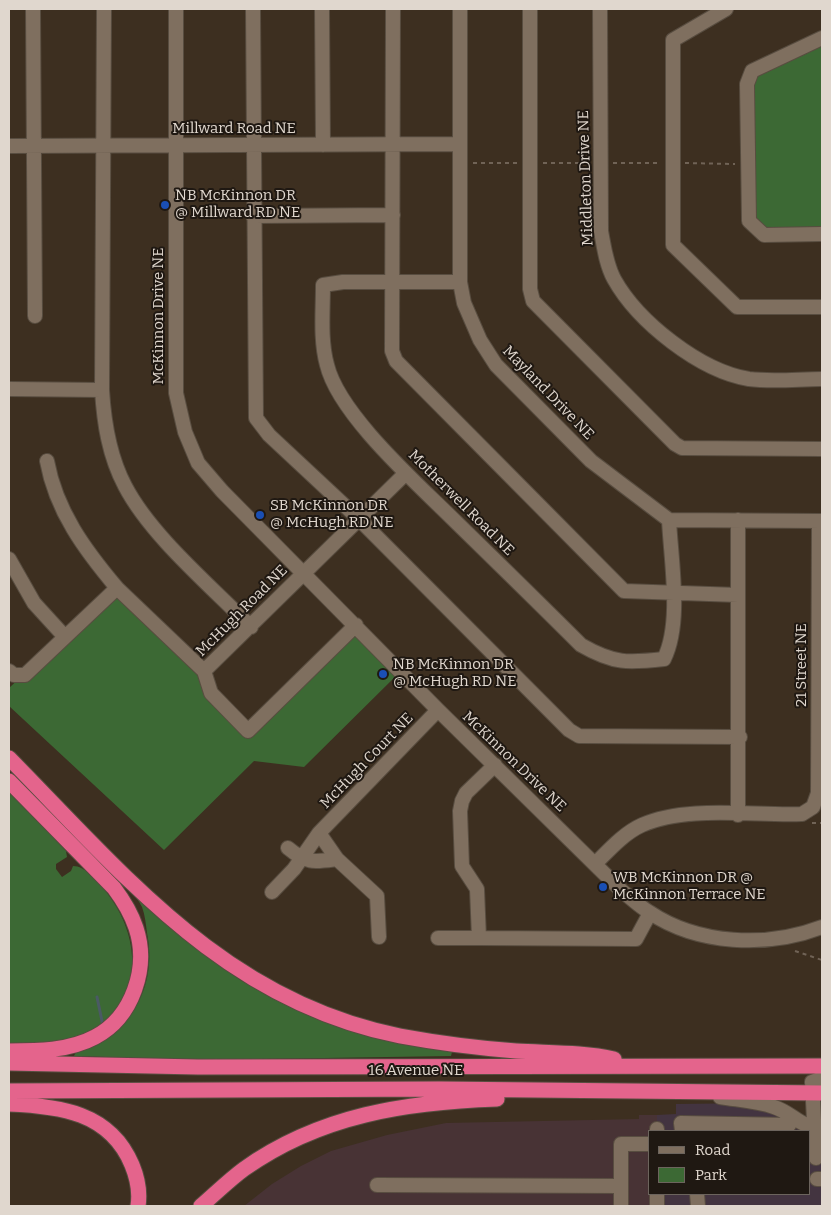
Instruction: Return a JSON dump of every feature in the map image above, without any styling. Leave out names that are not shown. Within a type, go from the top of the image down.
[{"type":"highway","points":[[9,758],[180,927],[231,966],[294,1002],[368,1028],[420,1040],[480,1048],[610,1058],[652,1067]]},
{"type":"highway","points":[[9,781],[114,888],[124,901],[136,927],[141,954],[135,990],[129,1003],[108,1028],[95,1037],[68,1047],[9,1052]]},
{"type":"highway","name":"16 Avenue NE","points":[[9,1063],[217,1067],[822,1066]]},
{"type":"highway","points":[[201,1206],[244,1170],[267,1155],[307,1133],[347,1118],[406,1106],[511,1098],[560,1090]]},
{"type":"highway","name":"16 Avenue NE","points":[[9,1091],[560,1090],[817,1093]]},
{"type":"highway","points":[[9,1104],[50,1107],[79,1114],[100,1123],[128,1156],[137,1185],[138,1206]]},
{"type":"street","points":[[33,9],[35,316]]},
{"type":"street","points":[[104,9],[102,390],[104,420],[110,448],[125,486],[142,512],[168,542],[252,627]]},
{"type":"street","name":"McKinnon Drive NE","points":[[176,9],[176,393],[185,432],[198,463],[216,484],[438,710],[622,890],[650,912],[681,928],[714,938],[733,940],[752,941],[790,936],[822,927]]},
{"type":"street","points":[[253,9],[253,216],[256,418],[269,435],[359,519],[569,730],[579,736],[740,737]]},
{"type":"street","points":[[322,9],[323,145]]},
{"type":"street","points":[[393,9],[392,351],[396,360],[624,591],[738,595]]},
{"type":"street","name":"Mayland Drive NE","points":[[460,9],[460,282],[464,303],[480,340],[496,365],[591,460],[668,520]]},
{"type":"street","points":[[530,9],[530,289],[533,301],[675,444],[682,448],[822,449]]},
{"type":"street","name":"Middleton Drive NE","points":[[600,9],[601,231],[605,254],[614,278],[632,303],[656,327],[700,362],[724,372],[750,379],[822,379]]},
{"type":"street","points":[[726,9],[673,40],[673,245],[737,307],[822,307]]},
{"type":"street","points":[[822,38],[752,71],[747,84],[748,221],[764,235],[822,234]]},
{"type":"street","name":"Millward Road NE","points":[[9,146],[459,144]]},
{"type":"street","points":[[253,216],[393,215]]},
{"type":"street","name":"Motherwell Road NE","points":[[460,282],[393,284],[344,282],[322,285],[323,338],[327,365],[339,395],[355,418],[406,473],[581,645],[603,658],[629,662],[664,660],[671,645],[672,593],[668,520]]},
{"type":"street","points":[[9,389],[102,390]]},
{"type":"street","name":"McHugh Road NE","points":[[47,461],[51,484],[78,538],[117,588],[204,671],[252,627],[303,573],[406,473]]},
{"type":"street","points":[[668,520],[820,521]]},
{"type":"street","points":[[595,864],[623,837],[641,825],[667,816],[738,814],[740,737],[738,520]]},
{"type":"street","name":"21 Street NE","points":[[738,814],[802,814],[813,808],[818,793],[820,521]]},
{"type":"street","points":[[9,559],[34,603],[65,636]]},
{"type":"street","points":[[9,671],[14,675],[25,675],[117,588]]},
{"type":"street","points":[[204,671],[211,693],[248,731],[356,625]]},
{"type":"street","name":"McHugh Court NE","points":[[272,892],[294,869],[300,858],[319,834],[438,710]]},
{"type":"street","points":[[479,938],[477,889],[462,866],[460,811],[466,793],[495,765]]},
{"type":"street","points":[[319,834],[336,859],[377,896],[379,936]]},
{"type":"street","points":[[288,848],[300,858],[312,862],[336,859]]},
{"type":"street","points":[[438,938],[636,940],[650,912]]},
{"type":"street","points":[[816,1158],[819,1128],[817,1093],[812,1082],[822,1078]]},
{"type":"street","points":[[689,1092],[772,1106],[787,1112],[805,1127],[819,1128]]},
{"type":"street","points":[[682,1130],[681,1123],[788,1125]]},
{"type":"street","points":[[621,1206],[621,1144],[648,1144]]},
{"type":"street","points":[[378,1185],[621,1186]]},
{"type":"path","points":[[795,951],[822,960]]},
{"type":"shaded area","points":[[761,1103],[822,1128],[822,1206],[657,1206],[657,1195],[811,1195],[811,1130],[657,1130],[657,1115],[676,1114],[676,1104]]},
{"type":"shaded area","points":[[639,1115],[657,1115],[657,1130],[648,1130],[648,1195],[657,1195],[657,1206],[244,1206],[272,1184],[301,1166],[331,1151],[387,1135],[446,1123],[639,1119]]},
{"type":"green space","points":[[822,38],[822,234],[764,235],[749,221],[752,71]]},
{"type":"green space","points":[[117,588],[204,671],[211,693],[248,730],[356,625],[401,671],[304,767],[254,761],[164,850],[9,706],[9,688]]},
{"type":"green space","points":[[9,790],[66,851],[67,857],[56,864],[56,869],[62,877],[71,871],[73,866],[82,868],[90,874],[117,908],[127,929],[132,951],[132,972],[126,993],[116,1011],[99,1027],[71,1041],[9,1047]]},
{"type":"green space","points":[[116,874],[199,950],[239,979],[267,995],[326,1021],[388,1039],[452,1052],[451,1056],[198,1060],[74,1056],[76,1052],[95,1044],[111,1034],[125,1022],[136,1007],[148,973],[149,953],[143,910],[137,898]]},
{"type":"waterway","points":[[97,997],[103,1026]]},
{"type":"place","name":"NB McKinnon DR @ Millward RD NE","points":[[165,205]]},
{"type":"place","name":"SB McKinnon DR @ McHugh RD NE","points":[[260,515]]},
{"type":"place","name":"NB McKinnon DR @ McHugh RD NE","points":[[383,674]]},
{"type":"place","name":"WB McKinnon DR @ McKinnon Terrace NE","points":[[603,887]]}]
